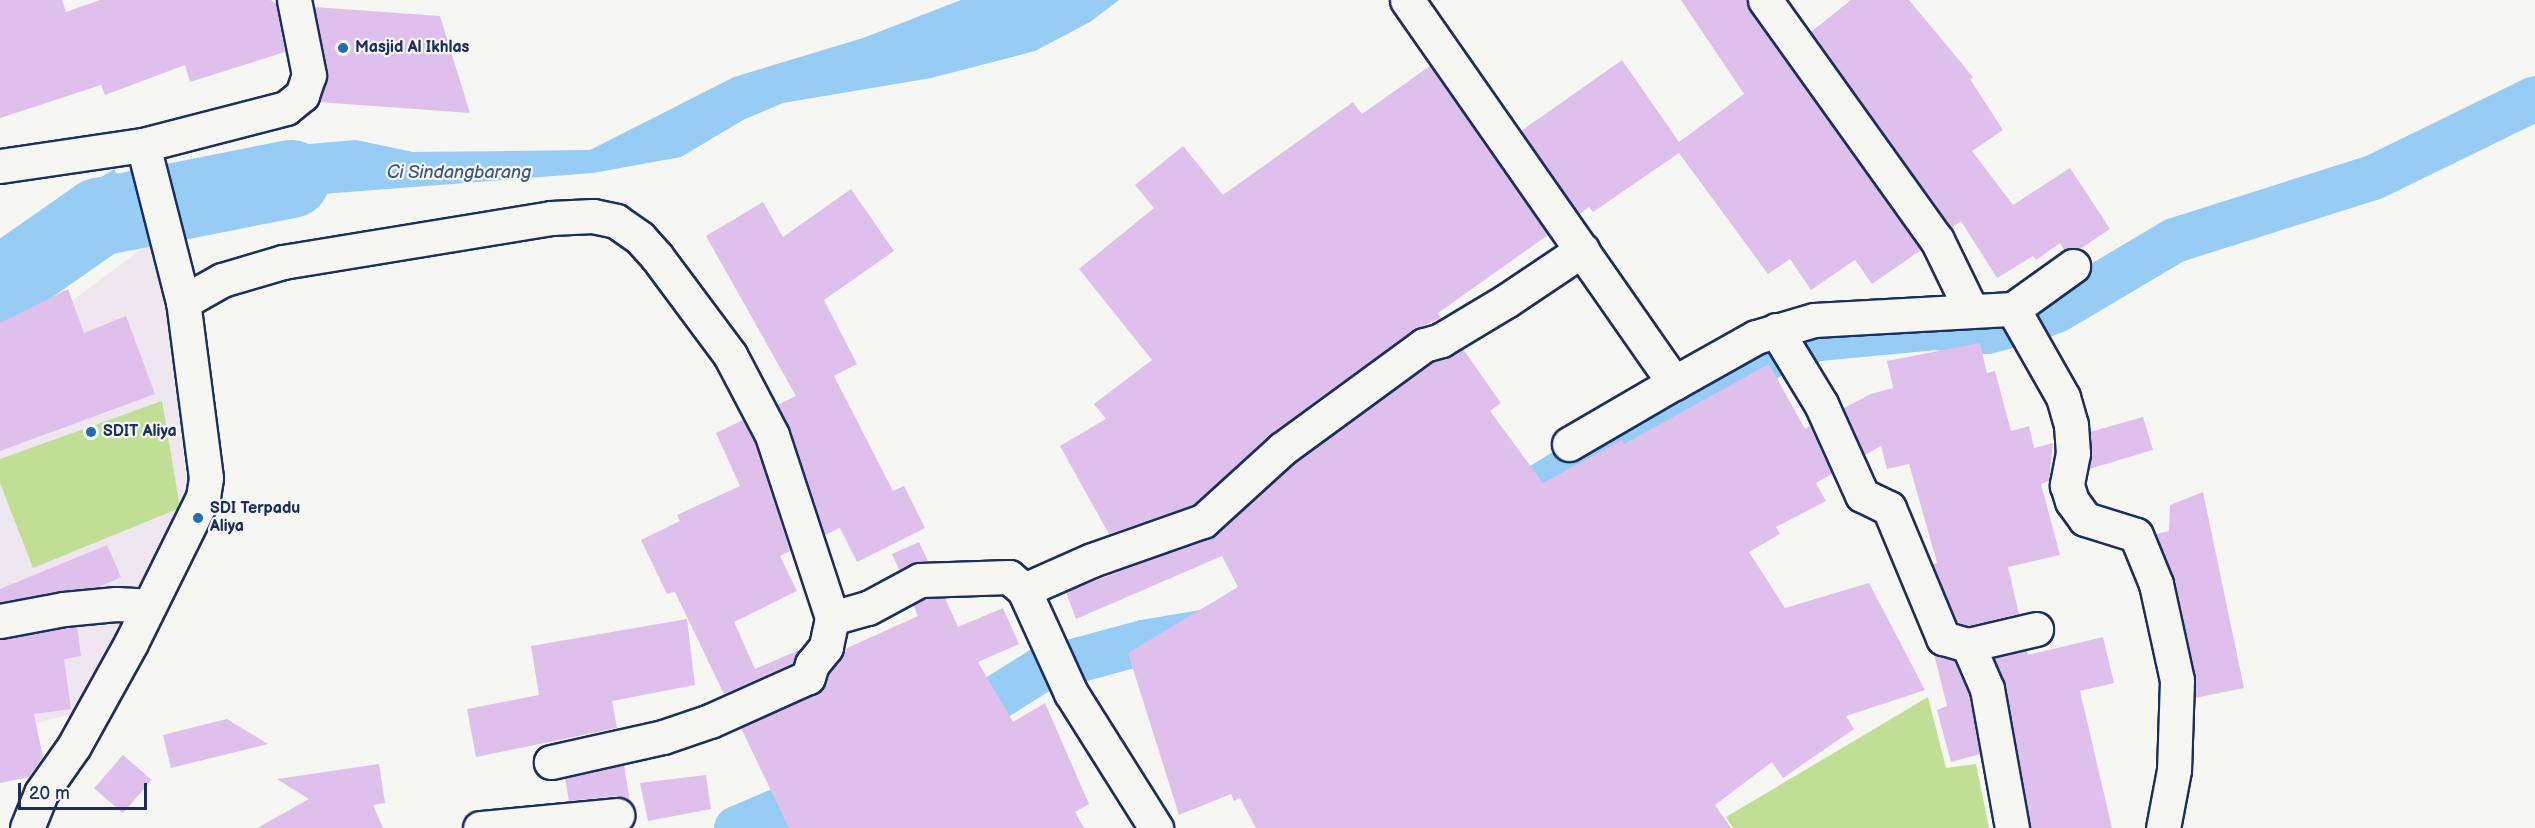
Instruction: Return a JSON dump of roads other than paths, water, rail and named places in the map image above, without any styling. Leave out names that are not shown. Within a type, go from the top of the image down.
[{"type":"street","points":[[0,166],[146,160],[277,112],[297,101],[309,75],[294,0]]},
{"type":"street","points":[[1407,0],[1674,383]]},
{"type":"street","points":[[1765,0],[1937,240],[1971,310]]},
{"type":"street","points":[[27,828],[41,793],[99,703],[149,606],[197,512],[206,478],[183,302],[146,160]]},
{"type":"street","points":[[183,302],[222,280],[283,262],[551,218],[593,216],[615,221],[633,233],[657,257],[735,365],[772,435],[832,618],[826,647],[812,664],[807,677],[663,737],[551,762]]},
{"type":"street","points":[[1024,590],[1092,560],[1203,521],[1282,449],[1424,345],[1441,340],[1506,302],[1582,250]]},
{"type":"street","points":[[1569,444],[1674,383],[1783,344],[1814,320],[2013,309],[2073,266]]},
{"type":"street","points":[[2013,309],[2063,397],[2071,425],[2073,453],[2067,485],[2072,501],[2085,519],[2136,535],[2157,584],[2177,680],[2174,770],[2163,828]]},
{"type":"street","points":[[1783,344],[1821,404],[1862,495],[1889,508],[1942,638],[1968,645],[2036,629]]},
{"type":"street","points":[[832,618],[868,608],[920,580],[1009,576],[1024,590],[1071,693],[1156,828]]},
{"type":"street","points":[[0,621],[85,607],[149,606]]},
{"type":"street","points":[[1968,645],[1987,689],[2012,828]]},
{"type":"street","points":[[480,828],[617,815]]},
{"type":"water","points":[[961,0],[1119,0],[1090,22],[1035,51],[931,78],[783,103],[743,120],[681,157],[593,173],[310,195],[205,231],[172,182],[247,165],[296,145],[356,140],[413,152],[590,150],[734,77],[863,38]]},
{"type":"water","points":[[114,169],[152,230],[0,312],[0,242]]},
{"type":"waterway","points":[[1505,507],[1640,424],[1777,352],[1818,338],[1934,327],[1987,331],[2032,319],[2056,310],[2174,240],[2373,177],[2535,98]]},
{"type":"waterway","name":"Ci Sindangbarang","points":[[0,286],[99,217],[291,179]]},
{"type":"waterway","points":[[947,728],[1039,670],[1143,642],[1208,631]]},
{"type":"waterway","points":[[736,828],[838,785]]},
{"type":"place","name":"Masjid Al Ikhlas","points":[[343,48]]},
{"type":"place","name":"SDIT Aliya","points":[[91,432]]},
{"type":"place","name":"SDI Terpadu Aliya","points":[[198,518]]}]
